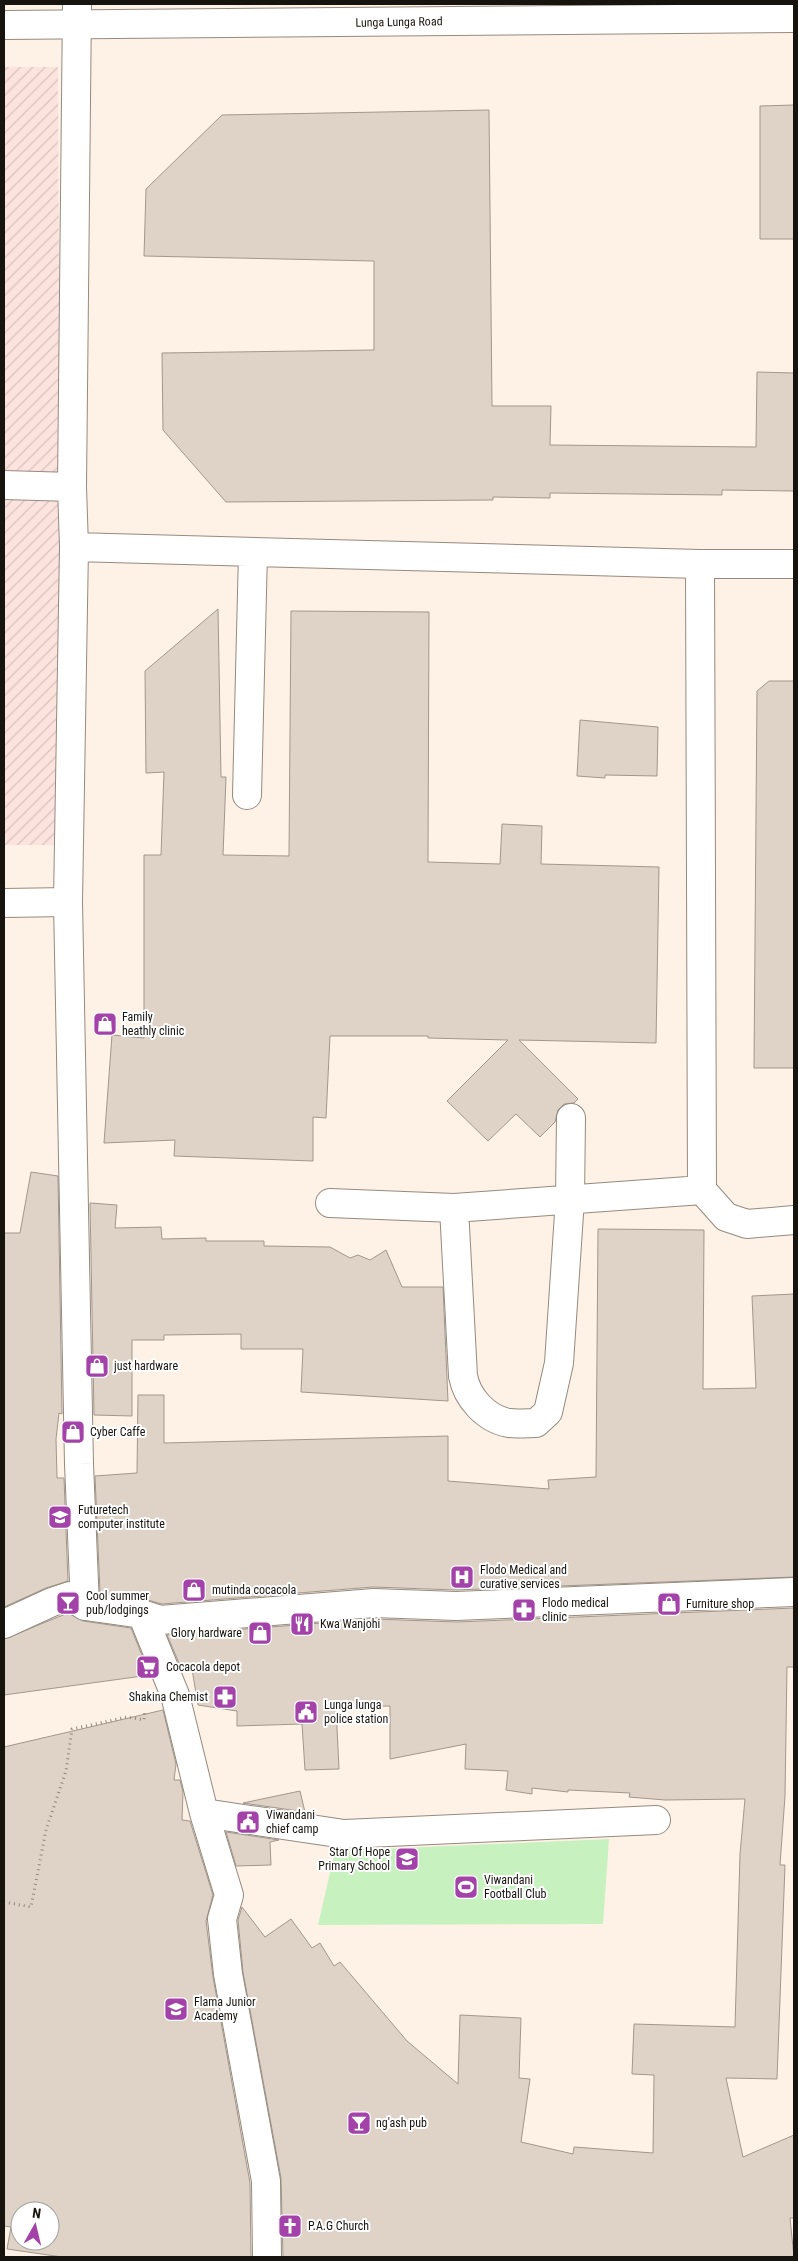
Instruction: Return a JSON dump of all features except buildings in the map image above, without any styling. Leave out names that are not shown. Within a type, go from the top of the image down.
[{"type":"street","name":"Lunga Lunga Road","points":[[4,25],[77,15],[794,18]]},
{"type":"street","points":[[77,15],[72,487],[74,547],[68,902],[78,1464],[85,1606]]},
{"type":"street","points":[[4,485],[72,487]]},
{"type":"street","points":[[74,547],[700,564],[794,564]]},
{"type":"street","points":[[247,795],[253,552]]},
{"type":"street","points":[[700,564],[702,1190],[726,1217],[747,1224],[794,1220]]},
{"type":"street","points":[[4,903],[68,902]]},
{"type":"street","points":[[454,1208],[465,1389],[484,1413],[508,1423],[536,1423],[548,1412],[559,1363],[570,1198],[571,1118]]},
{"type":"street","points":[[330,1202],[454,1208],[570,1198],[702,1190]]},
{"type":"street","points":[[4,1624],[52,1602],[70,1596],[85,1606],[142,1614],[160,1620],[374,1603],[456,1606],[794,1592]]},
{"type":"street","points":[[142,1614],[175,1695],[204,1813],[229,1895],[222,1919],[228,1974],[266,2181],[267,2257]]},
{"type":"street","points":[[204,1813],[344,1834],[656,1820]]},
{"type":"path","points":[[4,1902],[31,1907],[46,1830],[66,1771],[72,1729],[127,1717],[144,1720],[150,1695],[175,1695]]},
{"type":"shaded area","points":[[4,67],[58,67],[60,518],[58,845],[4,845]]},
{"type":"green space","name":"Viwandani Football Club","points":[[609,1839],[603,1924],[318,1925],[335,1851]]},
{"type":"place","name":"Family heathly clinic","points":[[105,1024]]},
{"type":"place","name":"just hardware","points":[[97,1366]]},
{"type":"place","name":"Cyber Caffe","points":[[73,1432]]},
{"type":"place","name":"Futuretech computer institute","points":[[60,1517]]},
{"type":"place","name":"Flodo Medical and curative services","points":[[462,1577]]},
{"type":"place","name":"mutinda cocacola","points":[[194,1590]]},
{"type":"place","name":"Cool summer pub/lodgings","points":[[68,1603]]},
{"type":"place","name":"Furniture shop","points":[[669,1604]]},
{"type":"place","name":"Flodo medical clinic","points":[[524,1610]]},
{"type":"place","name":"Kwa Wanjohi","points":[[302,1624]]},
{"type":"place","name":"Glory hardware","points":[[260,1633]]},
{"type":"place","name":"Cocacola depot","points":[[148,1667]]},
{"type":"place","name":"Shakina Chemist","points":[[225,1697]]},
{"type":"place","name":"Lunga lunga police station","points":[[306,1712]]},
{"type":"place","name":"Viwandani chief camp","points":[[248,1822]]},
{"type":"place","name":"Star Of Hope Primary School","points":[[407,1859]]},
{"type":"place","name":"Viwandani Football Club","points":[[466,1887]]},
{"type":"place","name":"Flama Junior Academy","points":[[176,2009]]},
{"type":"place","name":"ng'ash pub","points":[[359,2123]]},
{"type":"place","name":"P.A.G Church","points":[[290,2226]]}]
